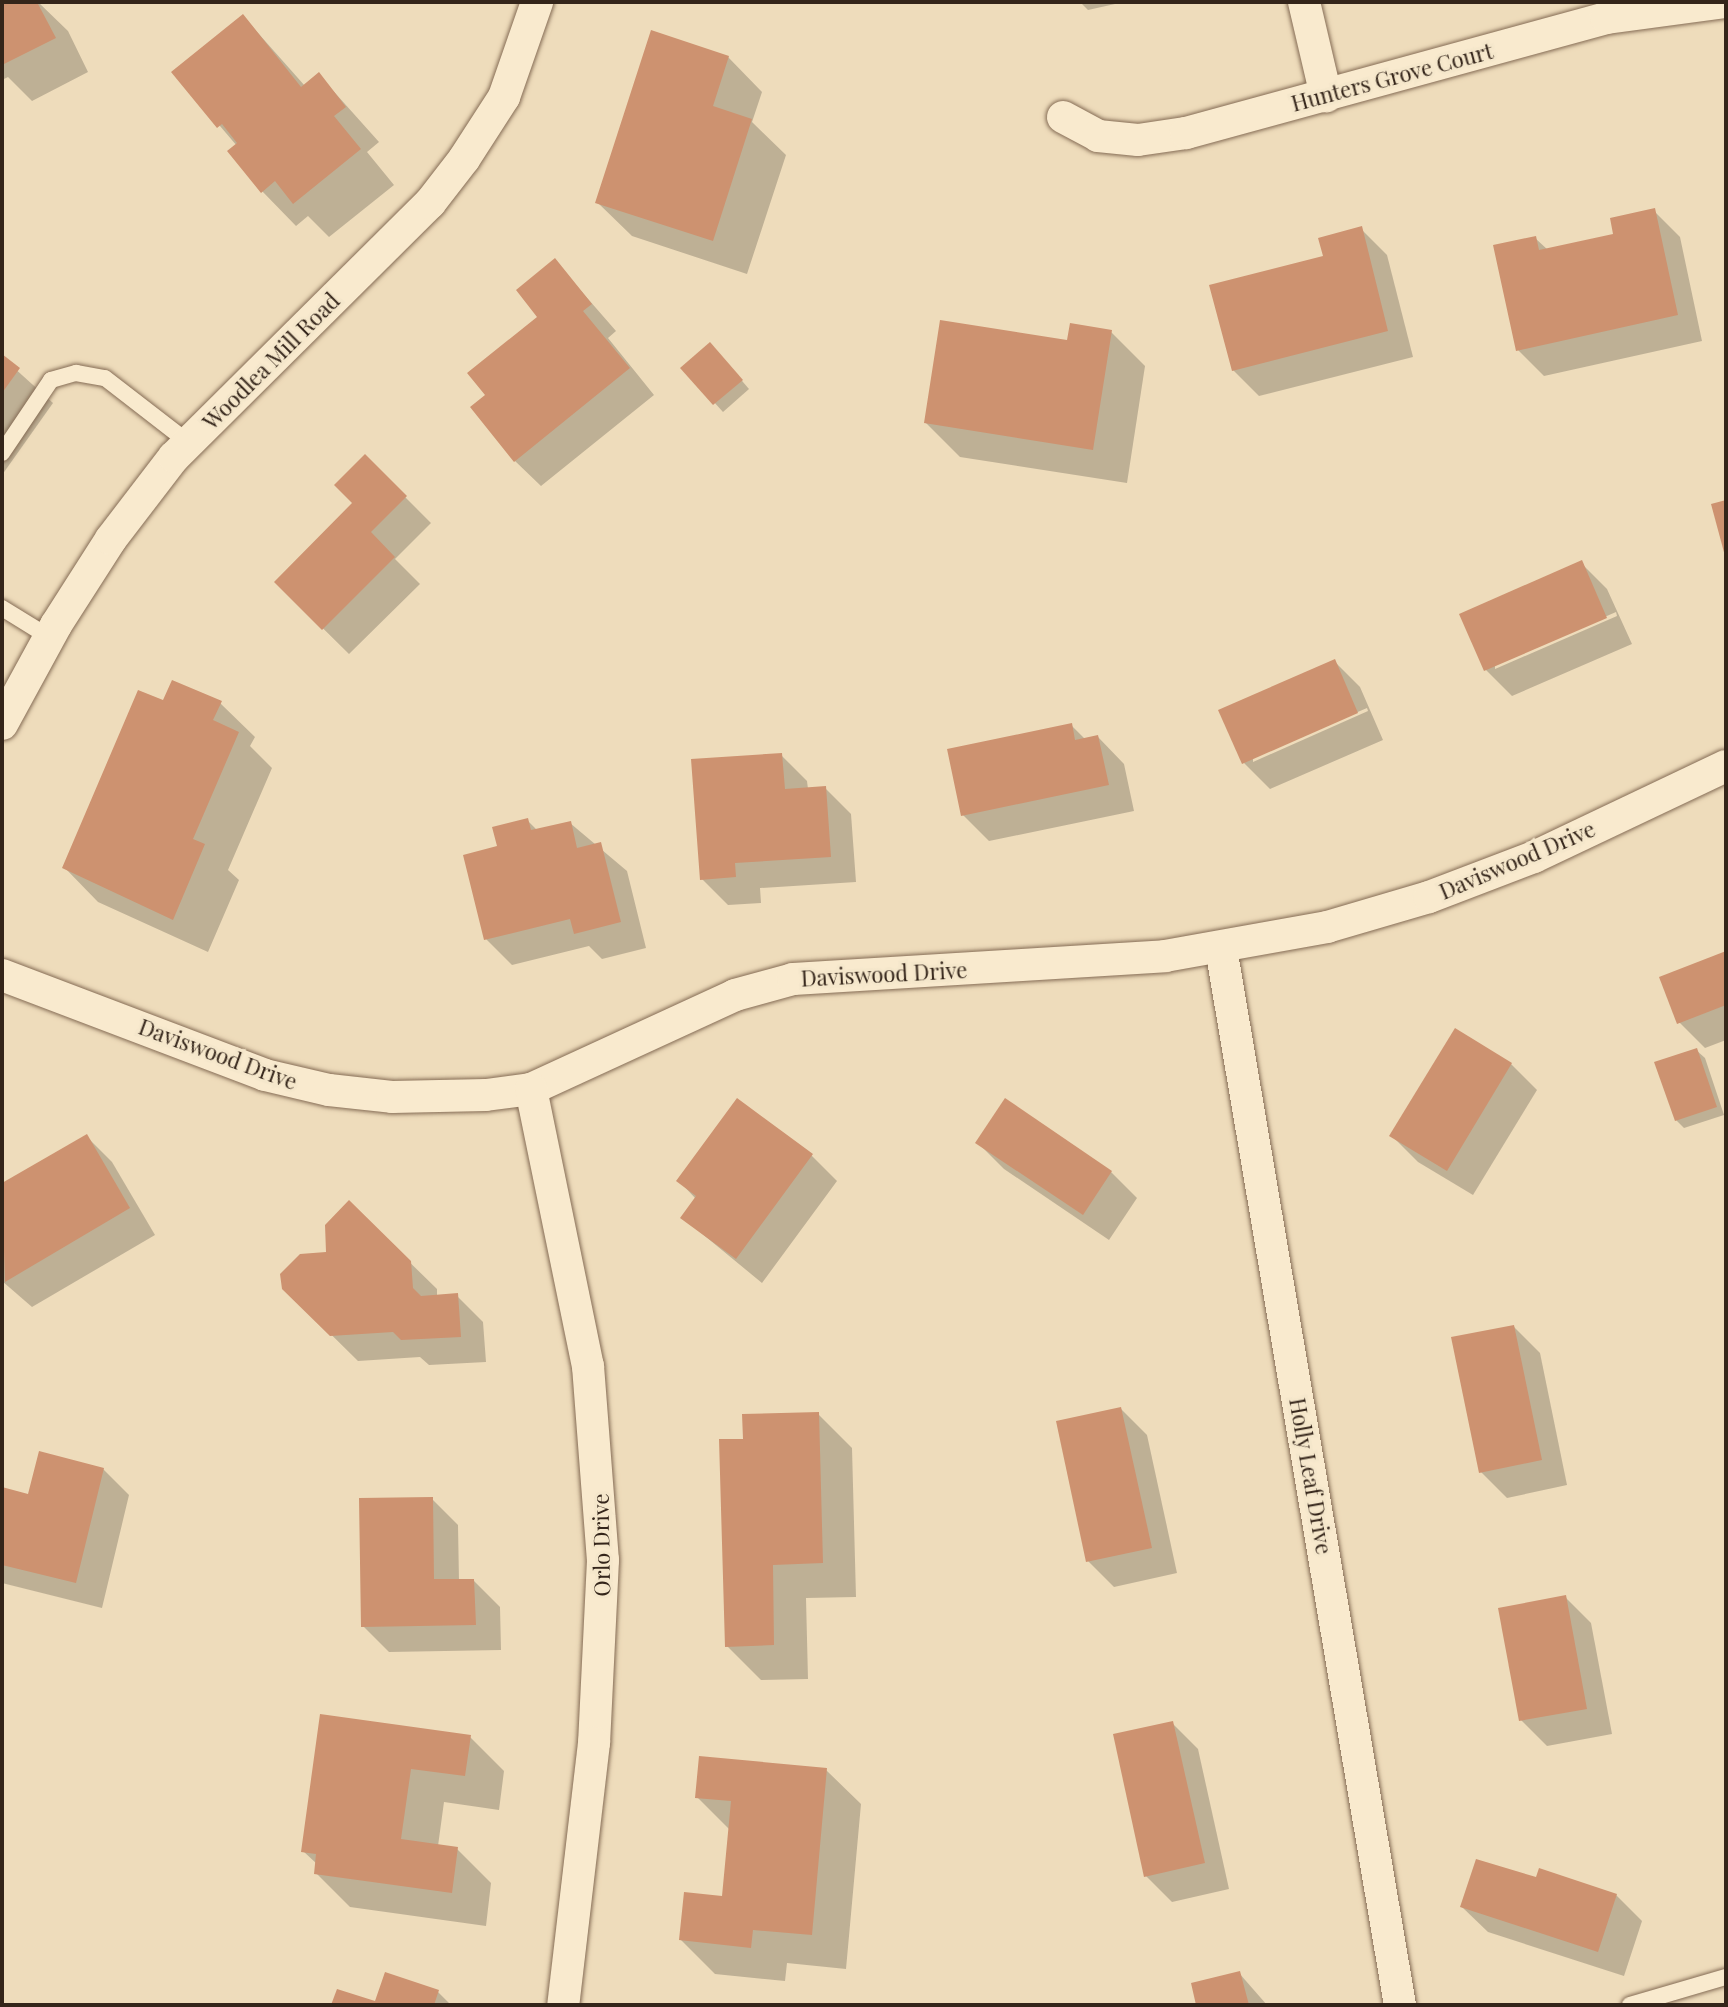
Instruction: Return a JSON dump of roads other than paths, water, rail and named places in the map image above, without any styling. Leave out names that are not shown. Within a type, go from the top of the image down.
[{"type":"street","name":"Woodlea Mill Road","points":[[2,724],[49,637],[111,539],[189,443],[430,203],[455,170],[504,97],[537,2]]},
{"type":"street","points":[[1304,2],[1326,96]]},
{"type":"street","name":"Hunters Grove Court","points":[[1063,117],[1098,136],[1138,140],[1186,133],[1606,18],[1725,2]]},
{"type":"street","name":"Daviswood Drive","points":[[2,975],[265,1075],[329,1090],[392,1097],[531,1089],[735,995],[793,979],[1003,968],[1221,948],[1327,927],[1429,897],[1534,857],[1726,766]]},
{"type":"street","name":"Holly Leaf Drive","points":[[1221,948],[1400,2005]]},
{"type":"street","name":"Orlo Drive","points":[[531,1089],[588,1366],[603,1560],[594,1743],[563,2005]]},
{"type":"lane","points":[[2,453],[51,380],[76,373],[105,378],[189,443]]},
{"type":"lane","points":[[2,608],[49,637]]},
{"type":"lane","points":[[1630,2005],[1726,1977]]}]
